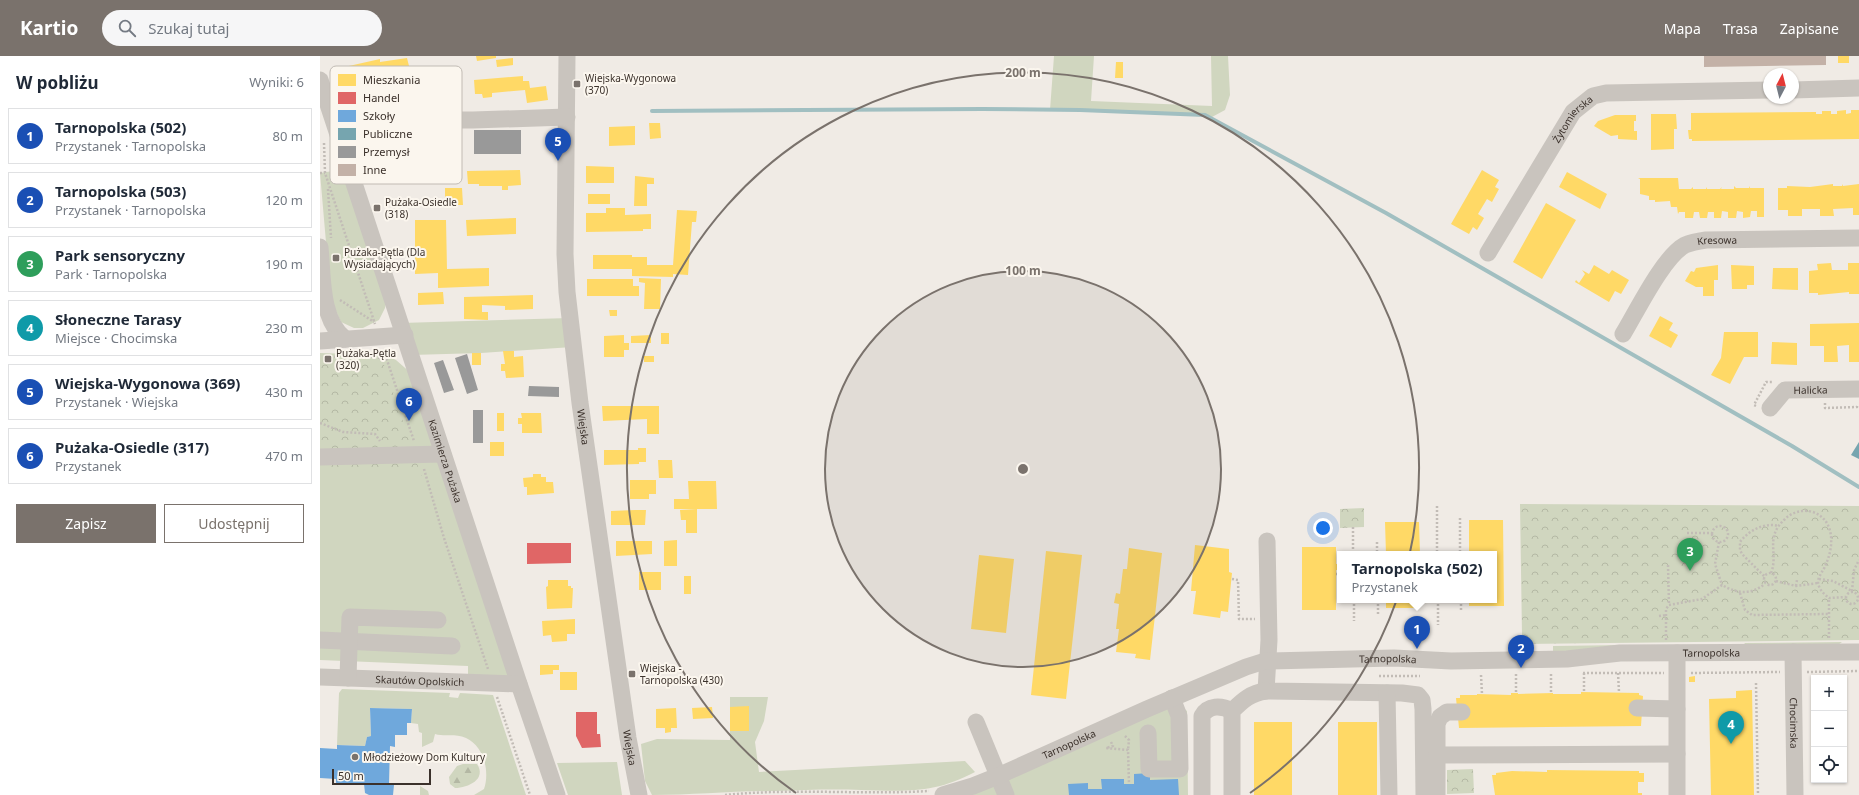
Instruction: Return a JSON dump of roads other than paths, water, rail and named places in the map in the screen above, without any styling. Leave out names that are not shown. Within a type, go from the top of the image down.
[{"type":"street","name":"Wiejska","points":[[567,56],[568,117],[565,254],[571,332],[628,738],[639,795]]},
{"type":"street","name":"Kazimierza Pużaka","points":[[320,80],[330,109]]},
{"type":"street","points":[[1799,90],[1859,88]]},
{"type":"street","name":"Żytomierska","points":[[1488,253],[1573,112],[1593,96],[1606,93],[1763,90]]},
{"type":"street","points":[[462,120],[568,117]]},
{"type":"street","name":"Kazimierza Pużaka","points":[[355,184],[519,684],[557,795]]},
{"type":"street","name":"Kresowa","points":[[1623,334],[1662,268],[1673,254],[1684,246],[1706,240],[1859,238]]},
{"type":"street","points":[[326,245],[325,298],[329,318],[333,327],[345,339]]},
{"type":"street","points":[[323,349],[345,339],[405,335]]},
{"type":"street","name":"Halicka","points":[[1770,408],[1786,390],[1859,389]]},
{"type":"street","points":[[320,457],[444,454]]},
{"type":"street","points":[[1266,691],[1268,661],[1267,540]]},
{"type":"street","points":[[348,678],[350,617],[438,620]]},
{"type":"street","points":[[320,640],[452,646]]},
{"type":"street","points":[[1672,647],[1677,709],[1677,795]]},
{"type":"street","name":"Tarnopolska","points":[[938,793],[973,786],[998,776],[1172,698],[1246,667],[1268,661],[1394,658],[1455,661],[1567,659],[1672,647],[1793,652],[1859,652]]},
{"type":"street","name":"Chocimska","points":[[1793,652],[1795,795]]},
{"type":"street","name":"Skautów Opolskich","points":[[320,677],[519,684]]},
{"type":"street","points":[[1232,795],[1232,711],[1245,698],[1254,692],[1266,691],[1418,695],[1422,700],[1424,795]]},
{"type":"street","points":[[1387,693],[1389,795]]},
{"type":"street","points":[[1148,733],[1149,769],[1180,769],[1179,716],[1172,698]]},
{"type":"street","points":[[1202,795],[1202,716],[1204,712],[1211,708],[1225,707],[1232,711]]},
{"type":"street","points":[[1637,708],[1677,709]]},
{"type":"street","points":[[1437,795],[1437,724],[1440,716],[1447,712],[1462,712]]},
{"type":"street","points":[[976,722],[1006,795]]},
{"type":"street","points":[[1437,755],[1677,754]]},
{"type":"waterway","points":[[652,111],[982,109],[1080,110],[1205,115],[1386,213],[1792,446],[1859,487]]},
{"type":"place","name":"Wiejska-Wygonowa (370)","points":[[577,84]]},
{"type":"place","name":"Wiejska-Wygonowa (369)","points":[[558,161]]},
{"type":"place","name":"Pużaka-Osiedle (318)","points":[[377,208]]},
{"type":"place","name":"Pużaka-Pętla (Dla Wysiadających)","points":[[336,258]]},
{"type":"place","name":"Pużaka-Pętla (320)","points":[[328,359]]},
{"type":"place","name":"Pużaka-Osiedle (317)","points":[[409,421]]},
{"type":"place","name":"Park sensoryczny","points":[[1690,571]]},
{"type":"place","name":"Tarnopolska (502)","points":[[1417,649]]},
{"type":"place","name":"Tarnopolska (503)","points":[[1521,668]]},
{"type":"place","name":"Wiejska - Tarnopolska (430)","points":[[632,674]]},
{"type":"place","name":"Słoneczne Tarasy","points":[[1731,744]]},
{"type":"place","name":"Młodzieżowy Dom Kultury","points":[[355,757]]}]
